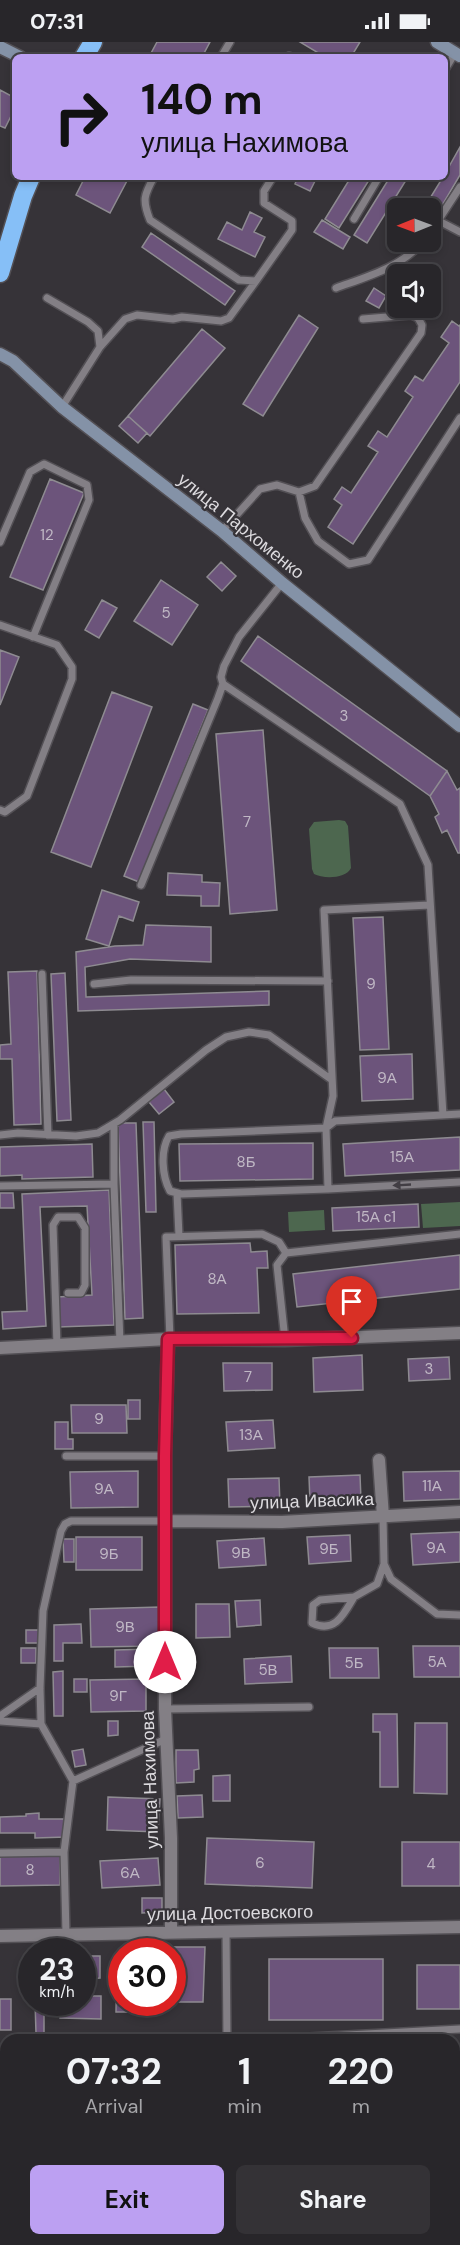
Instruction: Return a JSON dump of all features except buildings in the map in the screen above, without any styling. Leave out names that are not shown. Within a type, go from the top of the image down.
[{"type":"highway","points":[[0,273],[30,180]]},
{"type":"main road","points":[[437,42],[457,55]]},
{"type":"main road","points":[[0,47],[14,54]]},
{"type":"main road","name":"улица Пархоменко","points":[[0,354],[13,361],[62,407],[222,531],[282,583],[460,726]]},
{"type":"street","points":[[0,1348],[57,1347],[169,1339],[285,1340],[460,1333]]},
{"type":"street","name":"улица Нахимова","points":[[169,1339],[165,1456],[165,1709],[171,1838],[171,1932]]},
{"type":"street","points":[[379,1460],[383,1517]]},
{"type":"street","name":"улица Ивасика","points":[[165,1521],[282,1522],[460,1512]]},
{"type":"street","name":"улица Достоевского","points":[[0,1936],[460,1927]]},
{"type":"lane","points":[[152,180],[144,194],[150,220],[240,280],[256,281]]},
{"type":"lane","points":[[62,407],[100,347],[125,319],[137,315],[221,321],[228,318],[292,230],[292,221],[264,203],[264,191],[271,180]]},
{"type":"lane","points":[[354,219],[377,180]]},
{"type":"lane","points":[[441,218],[460,187]]},
{"type":"lane","points":[[441,222],[460,232]]},
{"type":"lane","points":[[336,288],[390,268],[413,252]]},
{"type":"lane","points":[[47,298],[88,322],[98,331],[100,347]]},
{"type":"lane","points":[[222,531],[260,489],[277,485],[298,492],[315,486],[421,333],[422,325],[418,318],[411,315],[363,319]]},
{"type":"lane","points":[[298,492],[305,518],[318,541],[349,564],[368,561],[460,418]]},
{"type":"lane","points":[[0,542],[30,472],[44,464],[87,485],[90,500],[33,637]]},
{"type":"lane","points":[[141,885],[223,684],[221,677],[224,666],[239,637],[282,583]]},
{"type":"lane","points":[[0,625],[57,645],[72,667],[72,679],[27,796],[5,812],[0,810]]},
{"type":"lane","points":[[223,684],[400,804],[428,865],[443,1115]]},
{"type":"lane","points":[[328,1189],[326,1128],[333,1096],[324,910],[430,905]]},
{"type":"lane","points":[[42,974],[48,1135]]},
{"type":"lane","points":[[94,984],[131,980],[328,981]]},
{"type":"lane","points":[[0,1135],[76,1136],[98,1133],[114,1124],[206,1050],[226,1037],[249,1032],[268,1035],[332,1080]]},
{"type":"lane","points":[[460,1114],[335,1121],[326,1128],[181,1134],[169,1136],[164,1145],[165,1181],[170,1191],[177,1193],[328,1189],[460,1182]]},
{"type":"lane","points":[[114,1124],[120,1343]]},
{"type":"lane","points":[[0,1186],[114,1184]]},
{"type":"lane","points":[[177,1193],[179,1236]]},
{"type":"lane","points":[[57,1347],[53,1225],[58,1217],[78,1217],[85,1228],[86,1285],[81,1293],[68,1293]]},
{"type":"lane","points":[[169,1339],[166,1237],[262,1234],[279,1242],[286,1253]]},
{"type":"lane","points":[[285,1340],[277,1264],[286,1253],[460,1234]]},
{"type":"lane","points":[[66,1456],[165,1456]]},
{"type":"lane","points":[[354,1597],[340,1620],[329,1627],[320,1627],[312,1623],[314,1605],[320,1600],[354,1597],[377,1584],[384,1564],[383,1517]]},
{"type":"lane","points":[[66,1934],[64,1852],[74,1781],[41,1724],[40,1688],[44,1611],[61,1531],[65,1524],[80,1521],[165,1521]]},
{"type":"lane","points":[[384,1564],[391,1579],[437,1614],[460,1616]]},
{"type":"lane","points":[[0,1716],[40,1688]]},
{"type":"lane","points":[[165,1709],[309,1707]]},
{"type":"lane","points":[[0,1720],[41,1724]]},
{"type":"lane","points":[[74,1781],[166,1739]]},
{"type":"lane","points":[[0,1853],[64,1852]]},
{"type":"lane","points":[[226,1931],[226,2034]]},
{"type":"lane","points":[[366,2034],[460,2029]]},
{"type":"green space","points":[[345,821],[348,826],[351,868],[348,872],[334,877],[314,874],[309,829],[314,822]]},
{"type":"green space","points":[[460,1202],[460,1226],[423,1228],[421,1204]]},
{"type":"green space","points":[[324,1210],[325,1230],[289,1232],[288,1212]]},
{"type":"route","points":[[165,1662],[165,1456],[168,1339],[352,1338]]}]
